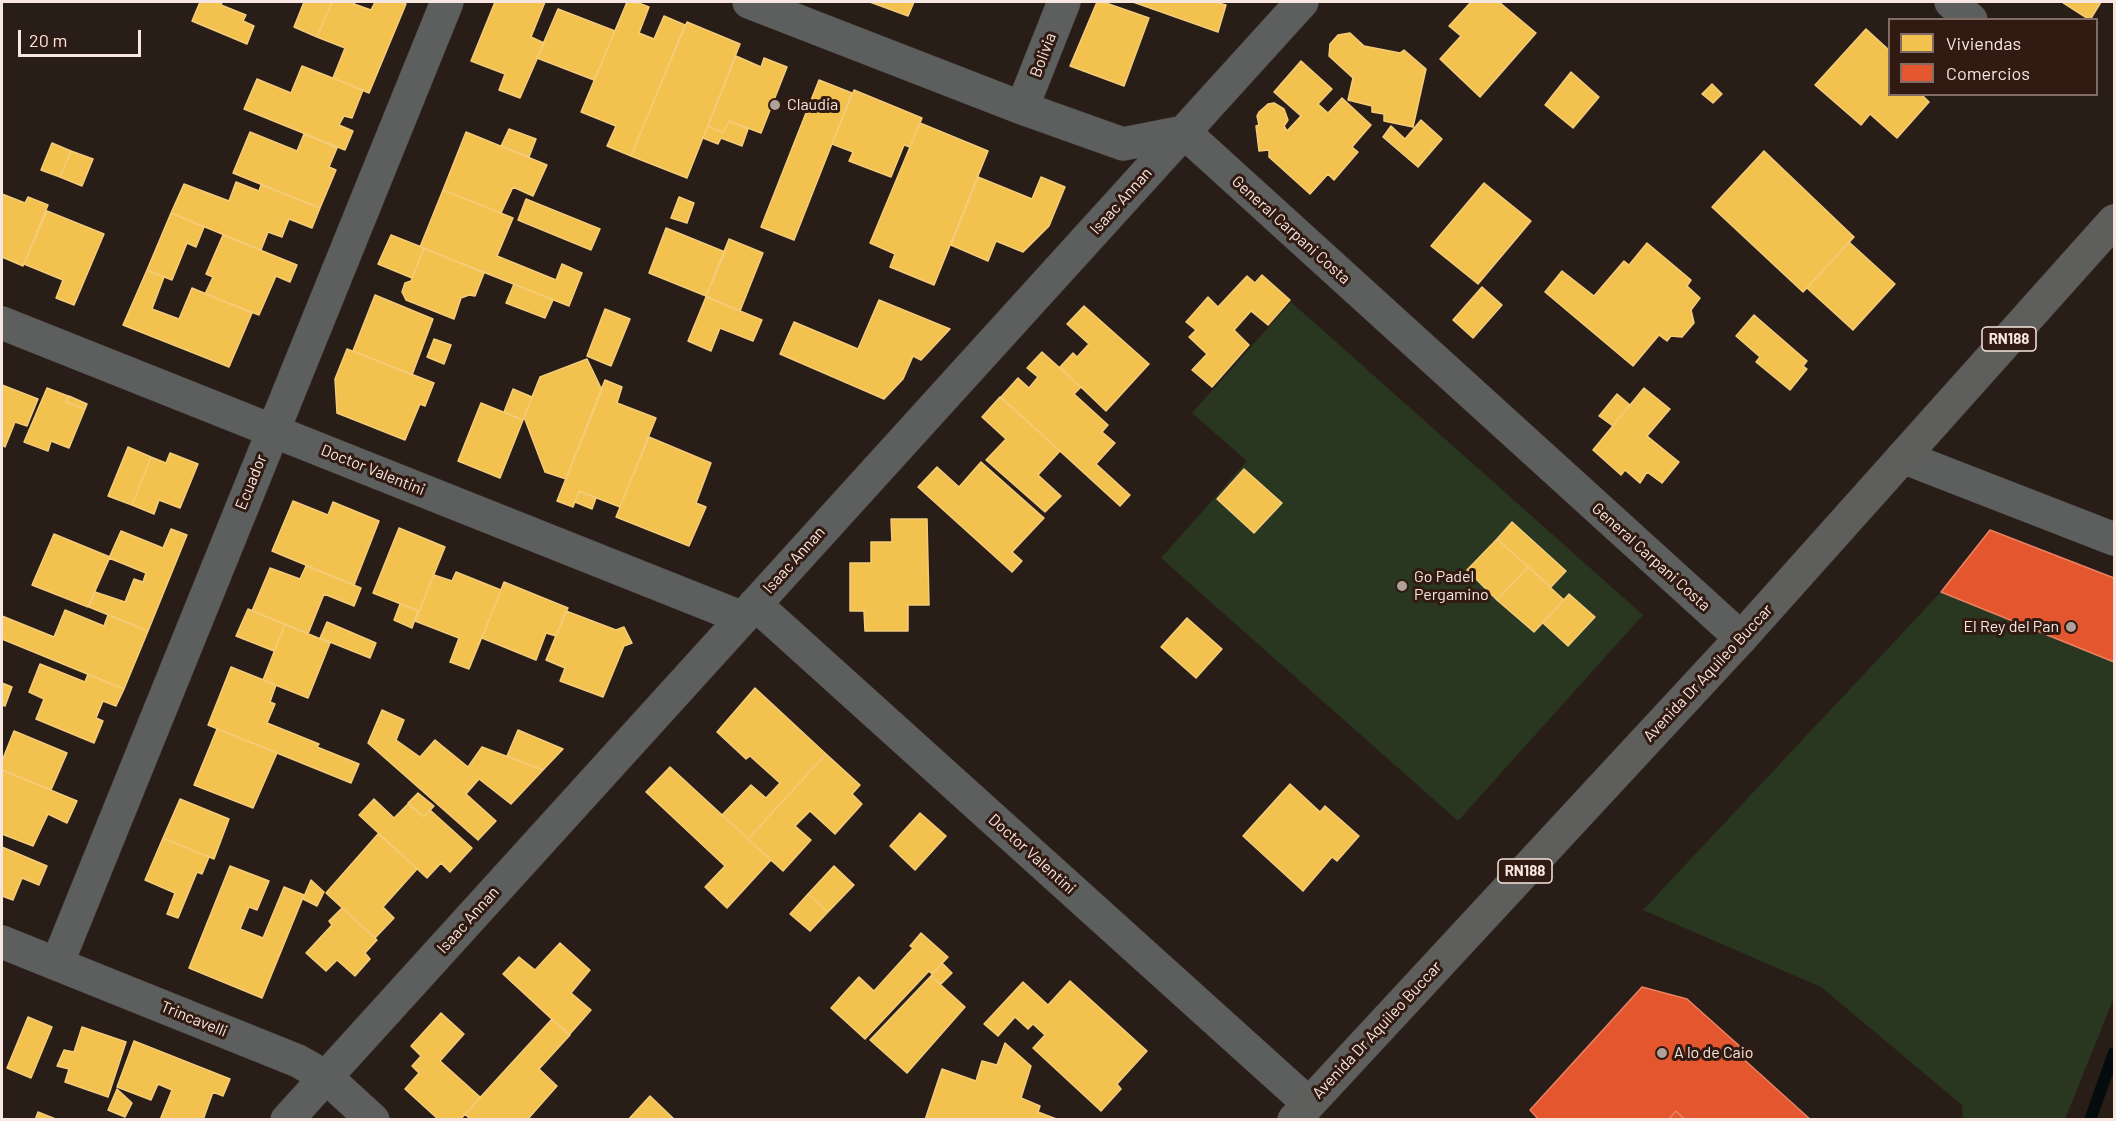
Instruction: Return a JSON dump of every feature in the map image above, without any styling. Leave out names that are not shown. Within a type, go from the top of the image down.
[{"type":"highway","name":"Avenida Dr Aquileo Buccar","points":[[1301,1111],[1741,638],[2115,221]]},
{"type":"street","name":"Ecuador","points":[[57,964],[447,2]]},
{"type":"street","points":[[749,2],[1022,108],[1123,144],[1184,132]]},
{"type":"street","name":"Bolivia","points":[[1022,108],[1064,2]]},
{"type":"street","name":"Isaac Annan","points":[[287,1119],[1302,2]]},
{"type":"street","points":[[1951,2],[1969,18]]},
{"type":"street","name":"General Carpani Costa","points":[[1184,132],[1741,638]]},
{"type":"street","name":"Doctor Valentini","points":[[2,323],[272,430],[749,611],[1301,1111]]},
{"type":"street","points":[[1903,457],[2115,539]]},
{"type":"street","name":"Trincavelli","points":[[2,942],[298,1061],[326,1077],[373,1119]]},
{"type":"green space","name":"Go Padel Pergamino","points":[[1291,302],[1643,615],[1458,821],[1161,558],[1247,461],[1192,413]]},
{"type":"green space","points":[[1941,592],[2114,662],[2114,998],[2065,1119],[1963,1119],[1962,1105],[1821,987],[1643,910]]},
{"type":"building: Viviendas","points":[[200,2],[222,2],[221,5],[246,15],[243,21],[254,26],[247,44],[192,21]]},
{"type":"building: Viviendas","points":[[304,2],[332,2],[317,37],[294,27]]},
{"type":"building: Viviendas","points":[[332,2],[355,2],[354,4],[371,10],[375,2],[406,4],[369,93],[333,78],[345,48],[317,37]]},
{"type":"building: Viviendas","points":[[495,2],[545,2],[531,37],[544,43],[520,98],[499,90],[505,74],[471,61]]},
{"type":"building: Viviendas","points":[[627,2],[636,2],[649,7],[639,33],[654,39],[664,16],[685,25],[631,156],[607,146],[616,126],[581,112]]},
{"type":"building: Viviendas","points":[[870,2],[914,2],[908,16]]},
{"type":"building: Viviendas","points":[[1097,2],[1149,18],[1124,86],[1070,66]]},
{"type":"building: Viviendas","points":[[1133,2],[1215,2],[1226,5],[1218,32]]},
{"type":"building: Viviendas","points":[[1471,2],[1499,2],[1536,33],[1480,97],[1440,59],[1461,36],[1449,26]]},
{"type":"building: Viviendas","points":[[2062,2],[2101,2],[2091,18],[2087,18]]},
{"type":"building: Viviendas","points":[[558,9],[615,31],[594,80],[537,58]]},
{"type":"building: Viviendas","points":[[687,22],[740,44],[687,178],[631,156]]},
{"type":"building: Viviendas","points":[[1866,29],[1888,49],[1888,96],[1923,96],[1929,102],[1897,138],[1870,114],[1861,125],[1815,85]]},
{"type":"building: Viviendas","points":[[1350,33],[1364,46],[1400,53],[1404,50],[1426,69],[1413,127],[1384,121],[1384,114],[1372,112],[1372,106],[1348,100],[1353,78],[1329,56],[1330,44],[1338,35]]},
{"type":"building: Viviendas","points":[[736,56],[761,67],[764,58],[787,67],[761,133],[729,121],[723,133],[708,126]]},
{"type":"building: Viviendas","points":[[1301,61],[1332,89],[1318,104],[1328,113],[1342,98],[1371,125],[1352,147],[1358,152],[1334,180],[1328,174],[1310,194],[1269,157],[1269,150],[1259,151],[1256,126],[1259,125],[1257,116],[1259,112],[1268,104],[1274,103],[1284,109],[1288,120],[1284,126],[1287,131],[1301,116],[1274,92]]},
{"type":"building: Viviendas","points":[[302,66],[363,90],[352,118],[344,116],[339,125],[353,131],[345,150],[244,109],[257,79],[291,93]]},
{"type":"building: Viviendas","points":[[1571,72],[1599,97],[1573,128],[1545,105]]},
{"type":"building: Viviendas","points":[[819,80],[852,93],[794,240],[761,227]]},
{"type":"building: Viviendas","points":[[1712,84],[1722,94],[1713,103],[1702,94]]},
{"type":"building: Viviendas","points":[[854,90],[922,118],[910,147],[904,145],[891,177],[849,161],[853,152],[832,144]]},
{"type":"building: Viviendas","points":[[1421,120],[1442,139],[1418,167],[1383,137],[1391,126],[1405,139]]},
{"type":"building: Viviendas","points":[[729,121],[748,129],[742,146],[721,138],[718,144],[703,138],[708,126],[723,133]]},
{"type":"building: Viviendas","points":[[920,123],[988,151],[934,285],[890,267],[895,254],[870,243]]},
{"type":"building: Viviendas","points":[[509,129],[536,139],[529,157],[501,146]]},
{"type":"building: Viviendas","points":[[250,132],[297,151],[304,134],[337,148],[329,167],[336,170],[320,208],[233,173]]},
{"type":"building: Viviendas","points":[[466,132],[547,165],[533,196],[513,187],[501,213],[443,190]]},
{"type":"building: Viviendas","points":[[52,143],[71,151],[60,177],[41,170]]},
{"type":"building: Viviendas","points":[[71,151],[93,159],[82,186],[60,177]]},
{"type":"building: Viviendas","points":[[1764,151],[1854,237],[1803,292],[1712,207]]},
{"type":"building: Viviendas","points":[[978,177],[1032,199],[1041,177],[1065,187],[1049,226],[1023,252],[996,241],[988,261],[951,245]]},
{"type":"building: Viviendas","points":[[236,182],[259,191],[261,185],[320,208],[312,228],[289,219],[282,237],[268,232],[261,250],[171,213],[184,184],[229,201]]},
{"type":"building: Viviendas","points":[[1484,183],[1531,221],[1478,284],[1431,246]]},
{"type":"building: Viviendas","points":[[443,190],[513,218],[497,256],[556,280],[562,264],[582,273],[569,306],[420,247]]},
{"type":"building: Viviendas","points":[[2,194],[25,203],[28,197],[48,205],[23,266],[2,257]]},
{"type":"building: Viviendas","points":[[679,197],[694,203],[687,223],[671,218]]},
{"type":"building: Viviendas","points":[[526,199],[600,229],[591,250],[518,220]]},
{"type":"building: Viviendas","points":[[47,211],[104,234],[74,305],[56,298],[63,280],[24,264]]},
{"type":"building: Viviendas","points":[[171,213],[204,227],[196,247],[187,243],[172,280],[147,270]]},
{"type":"building: Viviendas","points":[[666,228],[725,252],[706,296],[649,273]]},
{"type":"building: Viviendas","points":[[223,235],[297,265],[290,282],[276,276],[259,315],[205,294],[213,277],[206,274]]},
{"type":"building: Viviendas","points":[[391,235],[424,248],[412,278],[378,264]]},
{"type":"building: Viviendas","points":[[729,239],[763,253],[740,311],[706,296]]},
{"type":"building: Viviendas","points":[[1849,242],[1895,284],[1853,330],[1807,288]]},
{"type":"building: Viviendas","points":[[1647,243],[1691,280],[1687,286],[1700,298],[1691,310],[1694,323],[1682,337],[1671,336],[1667,341],[1659,335],[1633,366],[1545,292],[1562,271],[1594,296],[1624,261],[1629,265]]},
{"type":"building: Viviendas","points":[[424,248],[484,273],[475,296],[469,295],[461,298],[454,319],[406,300],[402,292],[405,283],[411,281]]},
{"type":"building: Viviendas","points":[[147,270],[164,277],[152,309],[179,319],[192,288],[252,313],[229,367],[123,325]]},
{"type":"building: Viviendas","points":[[1262,275],[1290,300],[1268,325],[1251,311],[1234,330],[1249,345],[1212,387],[1192,370],[1207,354],[1189,337],[1196,330],[1186,322],[1208,297],[1218,307],[1247,276],[1255,283]]},
{"type":"building: Viviendas","points":[[514,284],[553,300],[545,318],[506,303]]},
{"type":"building: Viviendas","points":[[1482,287],[1502,305],[1473,338],[1453,320]]},
{"type":"building: Viviendas","points":[[375,295],[433,319],[412,375],[353,351]]},
{"type":"building: Viviendas","points":[[706,297],[762,320],[753,341],[720,328],[711,351],[688,341]]},
{"type":"building: Viviendas","points":[[879,300],[950,329],[921,360],[913,356],[903,379],[884,399],[780,354],[794,322],[858,349]]},
{"type":"building: Viviendas","points":[[1084,306],[1149,364],[1106,411],[1060,367],[1073,353],[1077,357],[1089,344],[1067,324]]},
{"type":"building: Viviendas","points":[[605,309],[630,319],[611,366],[587,356]]},
{"type":"building: Viviendas","points":[[1754,315],[1807,361],[1803,366],[1807,369],[1790,390],[1756,362],[1760,357],[1736,336]]},
{"type":"building: Viviendas","points":[[434,339],[451,345],[444,364],[427,357]]},
{"type":"building: Viviendas","points":[[347,349],[434,383],[425,406],[420,404],[405,440],[337,413],[335,379]]},
{"type":"building: Viviendas","points":[[1042,352],[1081,387],[1074,394],[1108,425],[1102,432],[1115,443],[1096,464],[1130,495],[1120,506],[1001,397],[1018,378],[1029,388],[1038,377],[1027,368]]},
{"type":"building: Viviendas","points":[[587,359],[602,390],[566,479],[545,472],[524,417],[540,377]]},
{"type":"building: Viviendas","points":[[605,380],[622,387],[617,403],[656,418],[620,507],[579,491],[573,507],[557,501]]},
{"type":"building: Viviendas","points":[[2,385],[38,399],[27,426],[15,422],[5,447],[2,445]]},
{"type":"building: Viviendas","points":[[47,388],[68,396],[66,402],[85,409],[69,448],[51,441],[48,451],[24,442]]},
{"type":"building: Viviendas","points":[[1644,388],[1670,409],[1647,436],[1679,462],[1662,483],[1647,472],[1640,483],[1625,470],[1621,475],[1593,450]]},
{"type":"building: Viviendas","points":[[513,389],[532,397],[523,420],[504,412]]},
{"type":"building: Viviendas","points":[[1617,394],[1630,405],[1613,426],[1599,416]]},
{"type":"building: Viviendas","points":[[69,396],[87,404],[85,409],[66,402]]},
{"type":"building: Viviendas","points":[[1000,397],[1060,451],[1038,475],[1061,496],[1045,512],[986,460],[1006,439],[982,417]]},
{"type":"building: Viviendas","points":[[481,403],[523,420],[500,478],[458,461]]},
{"type":"building: Viviendas","points":[[649,437],[711,463],[696,503],[706,507],[689,546],[616,517]]},
{"type":"building: Viviendas","points":[[128,447],[151,457],[132,505],[108,496]]},
{"type":"building: Viviendas","points":[[170,453],[198,464],[180,508],[159,500],[154,514],[132,505],[151,457],[166,463]]},
{"type":"building: Viviendas","points":[[981,462],[1044,518],[1012,552],[1022,561],[1012,572],[918,487],[937,467],[959,487]]},
{"type":"building: Viviendas","points":[[1244,469],[1282,503],[1254,533],[1217,499]]},
{"type":"building: Viviendas","points":[[579,491],[596,498],[592,509],[575,502]]},
{"type":"building: Viviendas","points":[[293,501],[328,515],[333,502],[379,521],[354,585],[272,551]]},
{"type":"building: Viviendas","points":[[891,519],[927,519],[929,605],[908,605],[908,631],[865,631],[864,611],[850,611],[850,563],[871,563],[871,542],[892,542]]},
{"type":"building: Viviendas","points":[[1512,522],[1566,571],[1551,587],[1497,539]]},
{"type":"building: Viviendas","points":[[399,528],[445,547],[419,611],[373,593]]},
{"type":"building: Viviendas","points":[[171,529],[187,535],[148,631],[89,607],[95,592],[125,602],[134,579],[143,582],[146,573],[109,558],[121,531],[163,548]]},
{"type":"building: Viviendas","points":[[54,534],[110,557],[88,607],[32,585]]},
{"type":"building: Viviendas","points":[[1497,539],[1528,567],[1497,600],[1467,570]]},
{"type":"building: Viviendas","points":[[306,566],[361,588],[354,606],[324,594],[308,634],[252,611],[270,568],[300,579]]},
{"type":"building: Viviendas","points":[[1528,567],[1564,600],[1534,632],[1497,600]]},
{"type":"building: Viviendas","points":[[456,572],[501,590],[469,669],[450,662],[459,638],[415,621],[434,575],[452,581]]},
{"type":"building: Viviendas","points":[[504,582],[568,608],[556,636],[546,633],[536,660],[482,638]]},
{"type":"building: Viviendas","points":[[1569,594],[1595,617],[1568,646],[1543,623]]},
{"type":"building: Viviendas","points":[[400,604],[418,611],[412,628],[394,620]]},
{"type":"building: Viviendas","points":[[248,609],[285,624],[274,651],[236,636]]},
{"type":"building: Viviendas","points":[[65,610],[104,626],[108,615],[148,631],[124,689],[2,639],[2,616],[54,637]]},
{"type":"building: Viviendas","points":[[566,611],[616,630],[624,627],[632,643],[624,646],[603,697],[560,681],[565,668],[546,660]]},
{"type":"building: Viviendas","points":[[1187,618],[1222,649],[1196,678],[1161,647]]},
{"type":"building: Viviendas","points":[[327,622],[376,643],[370,658],[320,638]]},
{"type":"building: Viviendas","points":[[285,624],[330,643],[308,698],[263,680]]},
{"type":"building: Viviendas","points":[[40,664],[85,682],[88,674],[124,689],[116,706],[103,701],[96,718],[103,721],[94,743],[36,719],[44,699],[29,692]]},
{"type":"building: Viviendas","points":[[231,667],[276,685],[270,702],[275,704],[267,723],[319,744],[317,747],[359,764],[351,783],[208,725]]},
{"type":"building: Viviendas","points":[[2,683],[12,687],[5,706],[2,705]]},
{"type":"building: Viviendas","points":[[755,688],[826,754],[748,839],[722,815],[751,785],[766,798],[780,783],[750,756],[746,759],[717,732]]},
{"type":"building: Viviendas","points":[[382,710],[404,720],[396,740],[420,757],[435,740],[468,767],[482,747],[543,770],[511,804],[479,779],[466,794],[496,821],[478,840],[368,743]]},
{"type":"building: Viviendas","points":[[217,729],[277,753],[253,808],[194,785]]},
{"type":"building: Viviendas","points":[[518,730],[563,749],[543,770],[507,756]]},
{"type":"building: Viviendas","points":[[14,731],[67,753],[51,790],[2,770],[2,761]]},
{"type":"building: Viviendas","points":[[826,754],[860,785],[852,794],[862,804],[835,834],[810,811],[795,826],[811,840],[783,871],[748,839]]},
{"type":"building: Viviendas","points":[[670,767],[771,860],[727,908],[705,887],[725,866],[646,792]]},
{"type":"building: Viviendas","points":[[2,770],[77,801],[67,823],[48,814],[33,846],[2,834]]},
{"type":"building: Viviendas","points":[[1290,784],[1320,812],[1325,806],[1359,836],[1337,861],[1332,857],[1303,891],[1243,836]]},
{"type":"building: Viviendas","points":[[418,793],[434,806],[424,817],[408,803]]},
{"type":"building: Viviendas","points":[[180,799],[229,819],[214,859],[163,838]]},
{"type":"building: Viviendas","points":[[374,799],[394,818],[408,804],[424,817],[430,810],[472,848],[450,872],[441,863],[427,878],[359,815]]},
{"type":"building: Viviendas","points":[[920,813],[946,836],[915,870],[890,846]]},
{"type":"building: Viviendas","points":[[378,834],[417,869],[383,907],[394,918],[375,938],[326,893]]},
{"type":"building: Viviendas","points":[[163,838],[209,857],[202,874],[197,872],[178,918],[167,914],[175,893],[145,880]]},
{"type":"building: Viviendas","points":[[2,847],[47,866],[39,885],[22,878],[13,900],[2,896]]},
{"type":"building: Viviendas","points":[[230,866],[269,881],[257,910],[249,907],[240,929],[263,938],[284,887],[304,895],[262,998],[189,968]]},
{"type":"building: Viviendas","points":[[834,866],[854,885],[828,912],[808,894]]},
{"type":"building: Viviendas","points":[[311,880],[324,892],[317,906],[303,899]]},
{"type":"building: Viviendas","points":[[808,894],[828,912],[810,931],[790,914]]},
{"type":"building: Viviendas","points":[[342,908],[377,940],[365,953],[370,959],[355,976],[337,960],[326,971],[306,953],[332,925],[329,921]]},
{"type":"building: Viviendas","points":[[921,933],[948,957],[932,974],[929,971],[865,1039],[831,1008],[859,977],[874,991],[913,948],[910,946]]},
{"type":"building: Viviendas","points":[[560,943],[590,970],[571,993],[591,1010],[569,1035],[503,974],[519,957],[535,970]]},
{"type":"building: Viviendas","points":[[942,963],[952,973],[941,984],[931,976]]},
{"type":"building: Viviendas","points":[[931,976],[965,1007],[907,1073],[870,1040]]},
{"type":"building: Viviendas","points":[[1070,981],[1147,1051],[1117,1084],[1121,1089],[1101,1111],[1033,1048],[1045,1035],[1033,1024],[1028,1029],[1015,1017],[998,1036],[984,1024],[1023,982],[1048,1005]]},
{"type":"building: Viviendas","points":[[441,1013],[464,1034],[440,1061],[480,1097],[460,1120],[439,1120],[405,1089],[419,1073],[412,1066],[421,1056],[411,1046]]},
{"type":"building: Viviendas","points":[[28,1017],[52,1027],[31,1078],[7,1068]]},
{"type":"building: Viviendas","points":[[552,1019],[570,1035],[539,1069],[557,1086],[527,1120],[471,1120],[465,1114]]},
{"type":"building: Viviendas","points":[[82,1027],[126,1042],[108,1097],[65,1082],[69,1069],[57,1066],[64,1050],[74,1052]]},
{"type":"building: Viviendas","points":[[134,1041],[230,1079],[223,1096],[213,1092],[203,1120],[160,1120],[172,1090],[158,1084],[151,1100],[117,1087]]},
{"type":"building: Viviendas","points":[[1005,1043],[1031,1066],[1021,1098],[1040,1106],[1038,1112],[1059,1120],[925,1120],[942,1069],[976,1081],[982,1061],[997,1065]]},
{"type":"building: Viviendas","points":[[117,1089],[132,1103],[125,1117],[108,1110]]},
{"type":"building: Viviendas","points":[[650,1096],[675,1120],[628,1120]]},
{"type":"building: Viviendas","points":[[38,1112],[58,1120],[35,1120]]},
{"type":"building: Comercios","name":"El Rey del Pan","points":[[1990,530],[2114,578],[2114,662],[1941,592]]},
{"type":"building: Comercios","name":"A lo de Caio","points":[[1642,987],[1687,999],[1744,1050],[1739,1055],[1811,1120],[1685,1120],[1676,1111],[1668,1120],[1539,1120],[1530,1110]]},
{"type":"building: Comercios","points":[[1676,1111],[1685,1120],[1668,1120]]},
{"type":"waterway","points":[[2090,1120],[2114,1053]]},
{"type":"place","name":"Claudia","points":[[775,105]]},
{"type":"place","name":"Go Padel Pergamino","points":[[1402,586]]},
{"type":"place","name":"El Rey del Pan","points":[[2071,627]]},
{"type":"place","name":"A lo de Caio","points":[[1662,1053]]}]
